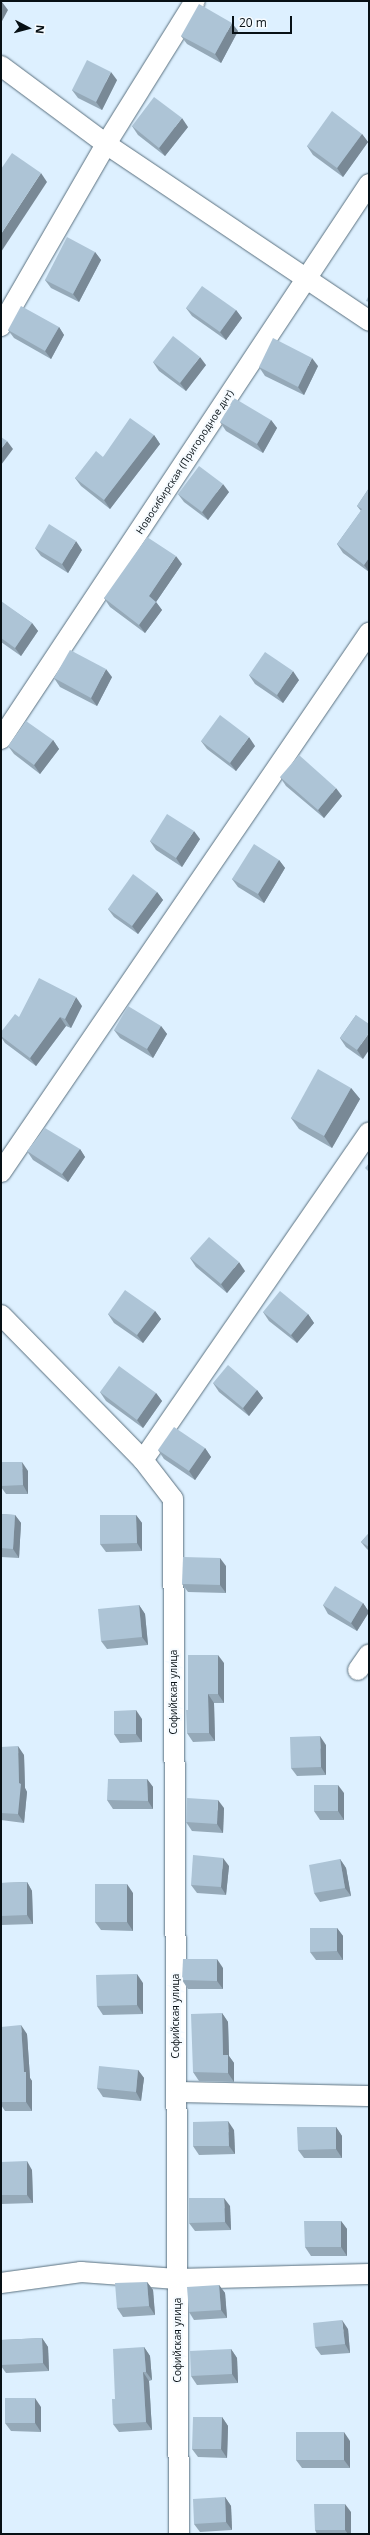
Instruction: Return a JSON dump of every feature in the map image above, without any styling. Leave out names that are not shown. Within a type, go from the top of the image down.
[{"type":"street","points":[[1,326],[106,144],[195,1]]},
{"type":"street","points":[[1,66],[106,144],[369,321]]},
{"type":"street","name":"Новосибирская (Пригородное днт)","points":[[1,739],[369,184]]},
{"type":"street","points":[[1,1172],[369,633]]},
{"type":"street","points":[[1,1315],[144,1460],[369,1132]]},
{"type":"street","name":"Софийская улица","points":[[144,1460],[173,1499],[179,2534]]},
{"type":"street","points":[[177,2092],[369,2096]]},
{"type":"street","points":[[1,2283],[82,2272],[178,2279],[369,2274]]},
{"type":"building","points":[[199,4],[232,23],[215,54],[181,36]]},
{"type":"building","points":[[87,60],[111,72],[96,102],[72,90]]},
{"type":"building","points":[[154,97],[182,118],[159,148],[132,126]]},
{"type":"building","points":[[332,111],[362,134],[337,168],[307,146]]},
{"type":"building","points":[[12,153],[41,173],[1,234],[1,169]]},
{"type":"building","points":[[67,237],[95,252],[73,294],[45,280]]},
{"type":"building","points":[[202,286],[236,310],[220,332],[186,308]]},
{"type":"building","points":[[369,295],[369,302],[366,301]]},
{"type":"building","points":[[21,306],[59,327],[45,351],[8,330]]},
{"type":"building","points":[[173,336],[200,357],[180,383],[153,362]]},
{"type":"building","points":[[273,338],[312,358],[298,387],[259,367]]},
{"type":"building","points":[[234,398],[271,420],[257,444],[220,422]]},
{"type":"building","points":[[130,418],[154,435],[104,500],[75,478],[96,451],[103,457]]},
{"type":"building","points":[[1,437],[7,441],[1,449]]},
{"type":"building","points":[[199,466],[223,484],[202,512],[178,494]]},
{"type":"building","points":[[369,488],[369,558],[364,565],[337,544],[362,509],[357,506]]},
{"type":"building","points":[[49,524],[76,541],[62,564],[35,548]]},
{"type":"building","points":[[147,537],[176,556],[149,596],[156,602],[139,625],[104,598]]},
{"type":"building","points":[[1,601],[32,623],[15,648],[1,638]]},
{"type":"building","points":[[70,650],[106,669],[91,698],[54,678]]},
{"type":"building","points":[[265,652],[293,671],[277,695],[249,675]]},
{"type":"building","points":[[220,715],[249,737],[230,763],[201,741]]},
{"type":"building","points":[[26,721],[53,740],[34,765],[8,746]]},
{"type":"building","points":[[299,755],[336,788],[318,810],[280,777]]},
{"type":"building","points":[[167,814],[194,831],[176,858],[150,841]]},
{"type":"building","points":[[254,844],[279,860],[258,894],[232,879]]},
{"type":"building","points":[[133,874],[157,892],[132,926],[108,909]]},
{"type":"building","points":[[39,978],[76,997],[65,1019],[60,1017],[30,1058],[1,1036],[1,1032],[15,1014],[19,1017]]},
{"type":"building","points":[[128,1006],[161,1026],[147,1049],[114,1030]]},
{"type":"building","points":[[356,1015],[369,1024],[369,1033],[357,1050],[340,1038]]},
{"type":"building","points":[[318,1069],[351,1088],[324,1136],[291,1118]]},
{"type":"building","points":[[45,1128],[80,1149],[62,1174],[27,1151]]},
{"type":"building","points":[[369,1163],[369,1172],[365,1168]]},
{"type":"building","points":[[209,1237],[239,1262],[221,1284],[190,1258]]},
{"type":"building","points":[[125,1290],[155,1311],[137,1335],[108,1314]]},
{"type":"building","points":[[280,1291],[308,1314],[291,1335],[263,1312]]},
{"type":"building","points":[[228,1365],[257,1390],[243,1408],[213,1383]]},
{"type":"building","points":[[119,1366],[156,1393],[137,1420],[100,1392]]},
{"type":"building","points":[[174,1427],[205,1448],[189,1471],[158,1450]]},
{"type":"building","points":[[1,1462],[22,1462],[23,1485],[1,1486]]},
{"type":"building","points":[[1,1514],[15,1515],[13,1549],[1,1548]]},
{"type":"building","points":[[100,1515],[136,1515],[137,1543],[100,1544]]},
{"type":"building","points":[[369,1533],[369,1547],[361,1542]]},
{"type":"building","points":[[183,1557],[220,1558],[220,1585],[182,1584]]},
{"type":"building","points":[[335,1586],[363,1603],[351,1623],[323,1605]]},
{"type":"building","points":[[139,1605],[142,1637],[101,1641],[98,1609]]},
{"type":"building","points":[[188,1655],[218,1655],[218,1694],[208,1694],[209,1733],[187,1733],[186,1710],[188,1710]]},
{"type":"building","points":[[136,1710],[136,1734],[114,1734],[114,1711]]},
{"type":"building","points":[[320,1736],[321,1767],[291,1768],[290,1737]]},
{"type":"building","points":[[18,1746],[19,1783],[21,1784],[18,1814],[1,1813],[1,1747]]},
{"type":"building","points":[[108,1779],[147,1779],[148,1801],[107,1800]]},
{"type":"building","points":[[314,1785],[338,1785],[338,1811],[314,1811]]},
{"type":"building","points":[[187,1798],[218,1800],[217,1824],[186,1822]]},
{"type":"building","points":[[193,1855],[223,1858],[221,1887],[191,1885]]},
{"type":"building","points":[[340,1859],[345,1888],[314,1893],[309,1865]]},
{"type":"building","points":[[27,1882],[27,1915],[1,1916],[1,1883]]},
{"type":"building","points":[[95,1884],[127,1884],[127,1922],[95,1922]]},
{"type":"building","points":[[310,1928],[337,1928],[337,1951],[310,1952]]},
{"type":"building","points":[[183,1959],[217,1959],[217,1981],[182,1980]]},
{"type":"building","points":[[137,1974],[137,2005],[97,2006],[96,1975]]},
{"type":"building","points":[[222,2013],[223,2055],[228,2055],[228,2073],[193,2072],[191,2014]]},
{"type":"building","points":[[21,2025],[24,2072],[26,2072],[26,2102],[1,2102],[1,2027]]},
{"type":"building","points":[[99,2066],[138,2070],[136,2092],[97,2088]]},
{"type":"building","points":[[228,2121],[229,2146],[193,2146],[193,2122]]},
{"type":"building","points":[[297,2127],[336,2127],[336,2149],[298,2150]]},
{"type":"building","points":[[27,2161],[27,2195],[1,2195],[1,2162]]},
{"type":"building","points":[[189,2198],[224,2198],[225,2222],[189,2223]]},
{"type":"building","points":[[304,2221],[341,2221],[341,2247],[305,2247]]},
{"type":"building","points":[[147,2282],[149,2306],[117,2308],[115,2283]]},
{"type":"building","points":[[219,2285],[221,2310],[189,2312],[187,2287]]},
{"type":"building","points":[[342,2320],[345,2344],[315,2347],[313,2323]]},
{"type":"building","points":[[42,2338],[43,2363],[1,2365],[1,2340]]},
{"type":"building","points":[[144,2347],[146,2372],[143,2372],[146,2422],[113,2424],[112,2399],[115,2399],[113,2349]]},
{"type":"building","points":[[231,2349],[232,2374],[191,2376],[190,2351]]},
{"type":"building","points":[[5,2398],[35,2398],[35,2423],[5,2423]]},
{"type":"building","points":[[193,2417],[222,2417],[221,2449],[192,2449]]},
{"type":"building","points":[[296,2432],[344,2432],[344,2460],[296,2460]]},
{"type":"building","points":[[225,2497],[226,2522],[194,2524],[193,2499]]},
{"type":"building","points":[[314,2504],[345,2504],[345,2530],[315,2530]]}]
